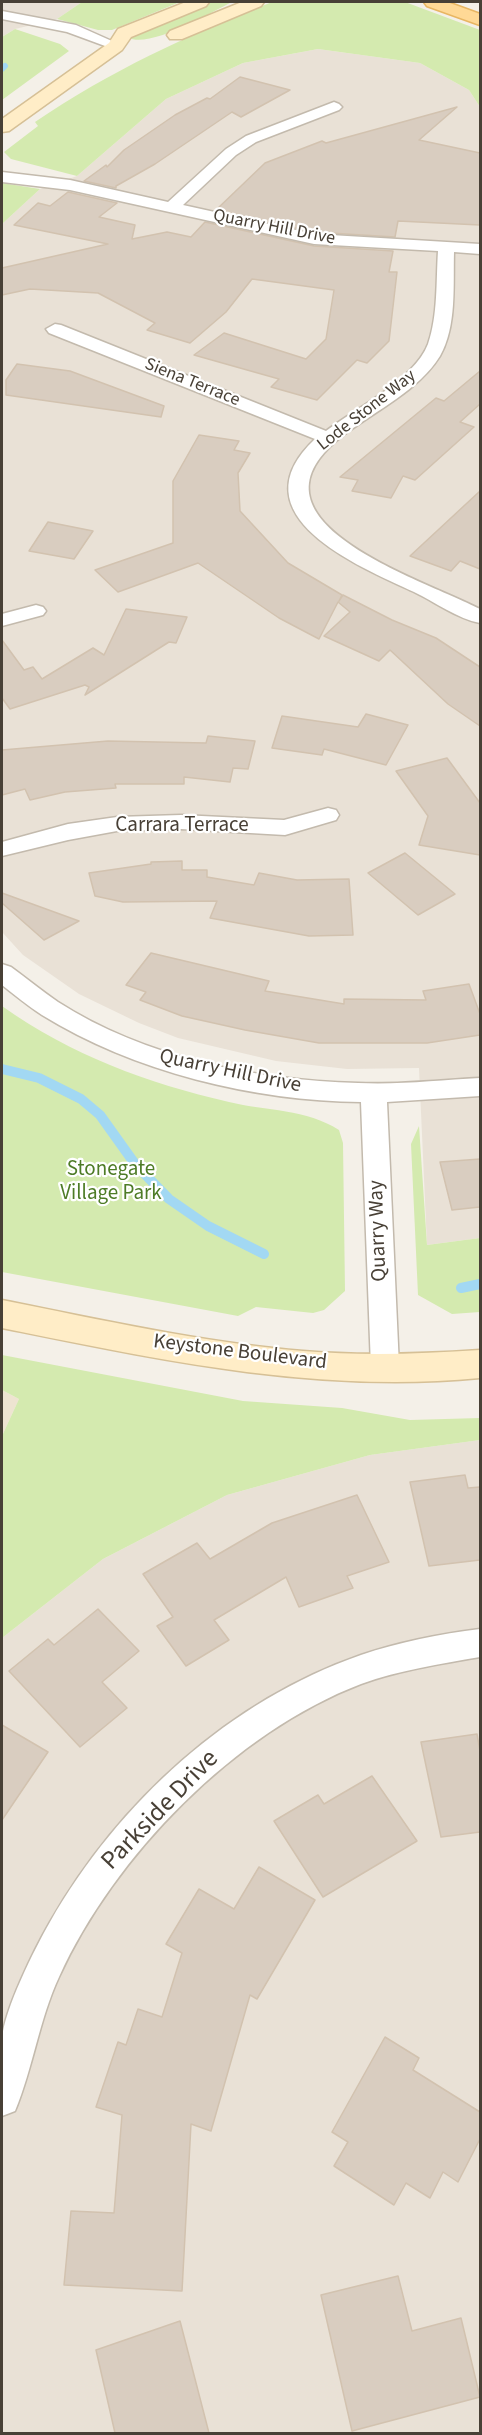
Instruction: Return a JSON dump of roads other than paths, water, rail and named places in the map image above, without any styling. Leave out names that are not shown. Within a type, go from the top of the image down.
[{"type":"main road","points":[[433,2],[480,20]]},
{"type":"street","points":[[2,127],[116,46],[124,33],[200,2]]},
{"type":"street","points":[[160,40],[255,2]]},
{"type":"street","points":[[2,15],[21,20],[39,30],[78,44],[139,45]]},
{"type":"street","points":[[172,207],[231,152],[251,139],[334,107]]},
{"type":"street","name":"Quarry Hill Drive","points":[[2,163],[36,172],[70,185]]},
{"type":"street","name":"Quarry Hill Drive","points":[[2,177],[70,185],[314,239],[480,249]]},
{"type":"street","name":"Lode Stone Way","points":[[446,247],[439,336],[431,357],[416,372],[328,438],[309,457],[299,477],[300,499],[309,521],[332,542],[352,555],[480,617]]},
{"type":"street","name":"Siena Terrace","points":[[56,330],[328,438]]},
{"type":"street","points":[[2,620],[36,610]]},
{"type":"street","name":"Carrara Terrace","points":[[2,849],[68,832],[117,824],[181,822],[285,828],[328,815]]},
{"type":"street","name":"Quarry Hill Drive","points":[[2,973],[24,991],[72,1020],[118,1042],[167,1060],[267,1084],[340,1094],[480,1087]]},
{"type":"street","name":"Quarry Way","points":[[374,1094],[385,1367]]},
{"type":"street","name":"Keystone Boulevard","points":[[2,1314],[282,1363],[385,1367],[480,1364]]},
{"type":"street","name":"Parkside Drive","points":[[2,2098],[34,1992],[76,1909],[120,1847],[182,1782],[248,1728],[324,1685],[361,1670],[416,1655],[480,1643]]},
{"type":"waterway","points":[[2,69],[5,66]]},
{"type":"waterway","points":[[2,1069],[39,1078],[81,1099],[100,1115],[135,1164],[169,1199],[208,1226],[264,1254]]},
{"type":"waterway","points":[[461,1288],[480,1284]]},
{"type":"park label","name":"Stonegate Village Park","points":[[111,1182]]}]
